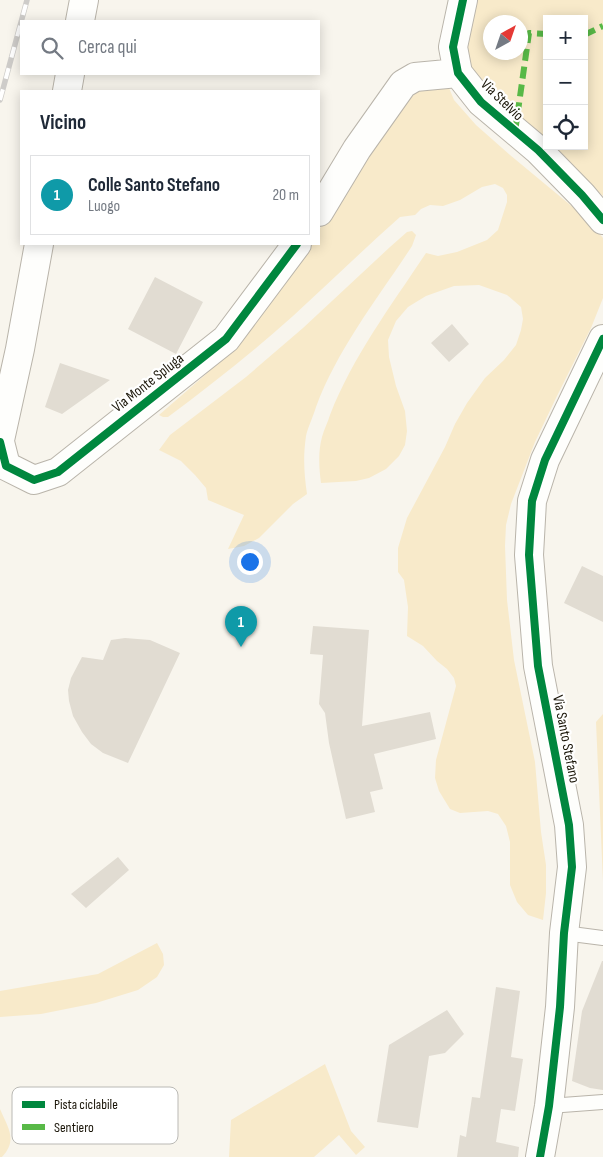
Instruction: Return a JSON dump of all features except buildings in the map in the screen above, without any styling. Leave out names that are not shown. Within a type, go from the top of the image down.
[{"type":"street","points":[[80,20],[84,0]]},
{"type":"street","name":"Via Stelvio","points":[[462,0],[452,47],[458,73],[481,102],[538,150],[582,195],[603,220]]},
{"type":"street","points":[[320,210],[357,149],[403,84],[415,77],[458,73]]},
{"type":"street","points":[[67,90],[70,75]]},
{"type":"street","name":"Via Monte Spluga","points":[[39,245],[20,350],[0,441],[6,466],[34,480],[58,472],[226,340],[296,245]]},
{"type":"street","name":"Via Santo Stefano","points":[[540,1157],[549,1106],[560,1007],[564,933],[572,867],[569,825],[538,666],[529,555],[532,500],[545,460],[603,339]]},
{"type":"lane","points":[[564,933],[603,938]]},
{"type":"lane","points":[[549,1106],[603,1102]]},
{"type":"shaded area","points":[[471,0],[603,0],[603,196],[548,150],[588,150],[588,15],[543,15],[543,146],[496,106],[469,65],[466,46]]},
{"type":"shaded area","points":[[447,83],[454,100],[476,125],[586,218],[603,238],[603,298],[591,328],[535,442],[511,504],[506,525],[507,600],[514,660],[535,762],[546,865],[546,893],[543,920],[528,915],[517,902],[510,885],[510,842],[506,826],[498,814],[488,811],[460,813],[450,809],[439,791],[435,778],[436,760],[456,686],[454,678],[447,669],[423,646],[407,636],[408,607],[404,580],[398,572],[398,548],[407,518],[467,403],[485,378],[504,360],[516,345],[523,319],[521,307],[507,295],[479,285],[454,286],[426,296],[408,307],[396,321],[388,340],[389,357],[396,386],[405,411],[407,431],[405,445],[399,456],[386,469],[369,478],[356,481],[321,483],[319,466],[322,437],[339,393],[361,352],[386,312],[426,253],[438,256],[457,252],[487,240],[498,230],[507,202],[507,195],[503,188],[495,184],[482,187],[460,200],[443,206],[430,205],[421,209],[415,215],[400,217],[293,316],[247,355],[168,417],[159,415],[205,375],[245,334],[309,245],[320,245],[320,228],[363,157],[401,107],[423,86]]},
{"type":"shaded area","points":[[412,231],[416,235],[412,246],[347,344],[325,385],[316,407],[305,444],[304,465],[307,494],[293,504],[259,538],[244,546],[228,549],[244,515],[208,500],[206,488],[195,475],[181,461],[159,450],[170,435],[246,377],[303,328],[407,232]]},
{"type":"shaded area","points":[[603,714],[603,882],[596,722]]},
{"type":"shaded area","points":[[157,943],[163,954],[164,965],[157,977],[138,990],[96,1003],[41,1014],[0,1017],[0,991],[98,974]]},
{"type":"shaded area","points":[[325,1064],[351,1131],[365,1147],[356,1155],[339,1135],[314,1157],[229,1157],[231,1120]]},
{"type":"shaded area","points":[[0,1109],[11,1139],[7,1151],[2,1157],[0,1157]]},
{"type":"railway","points":[[22,20],[27,0]]},
{"type":"railway","points":[[0,100],[20,26]]},
{"type":"marked path","points":[[588,33],[603,26]]},
{"type":"marked path","points":[[515,132],[529,33],[543,34]]},
{"type":"cycle path","points":[[463,0],[453,47],[458,73],[481,102],[538,150],[582,195],[603,220]]},
{"type":"cycle path","points":[[0,442],[6,466],[34,480],[58,472],[226,339],[296,245]]},
{"type":"cycle path","points":[[540,1157],[549,1106],[560,1007],[564,933],[572,867],[569,825],[538,666],[529,555],[532,501],[545,460],[603,339]]},
{"type":"place","name":"Colle Santo Stefano","points":[[241,647]]}]
